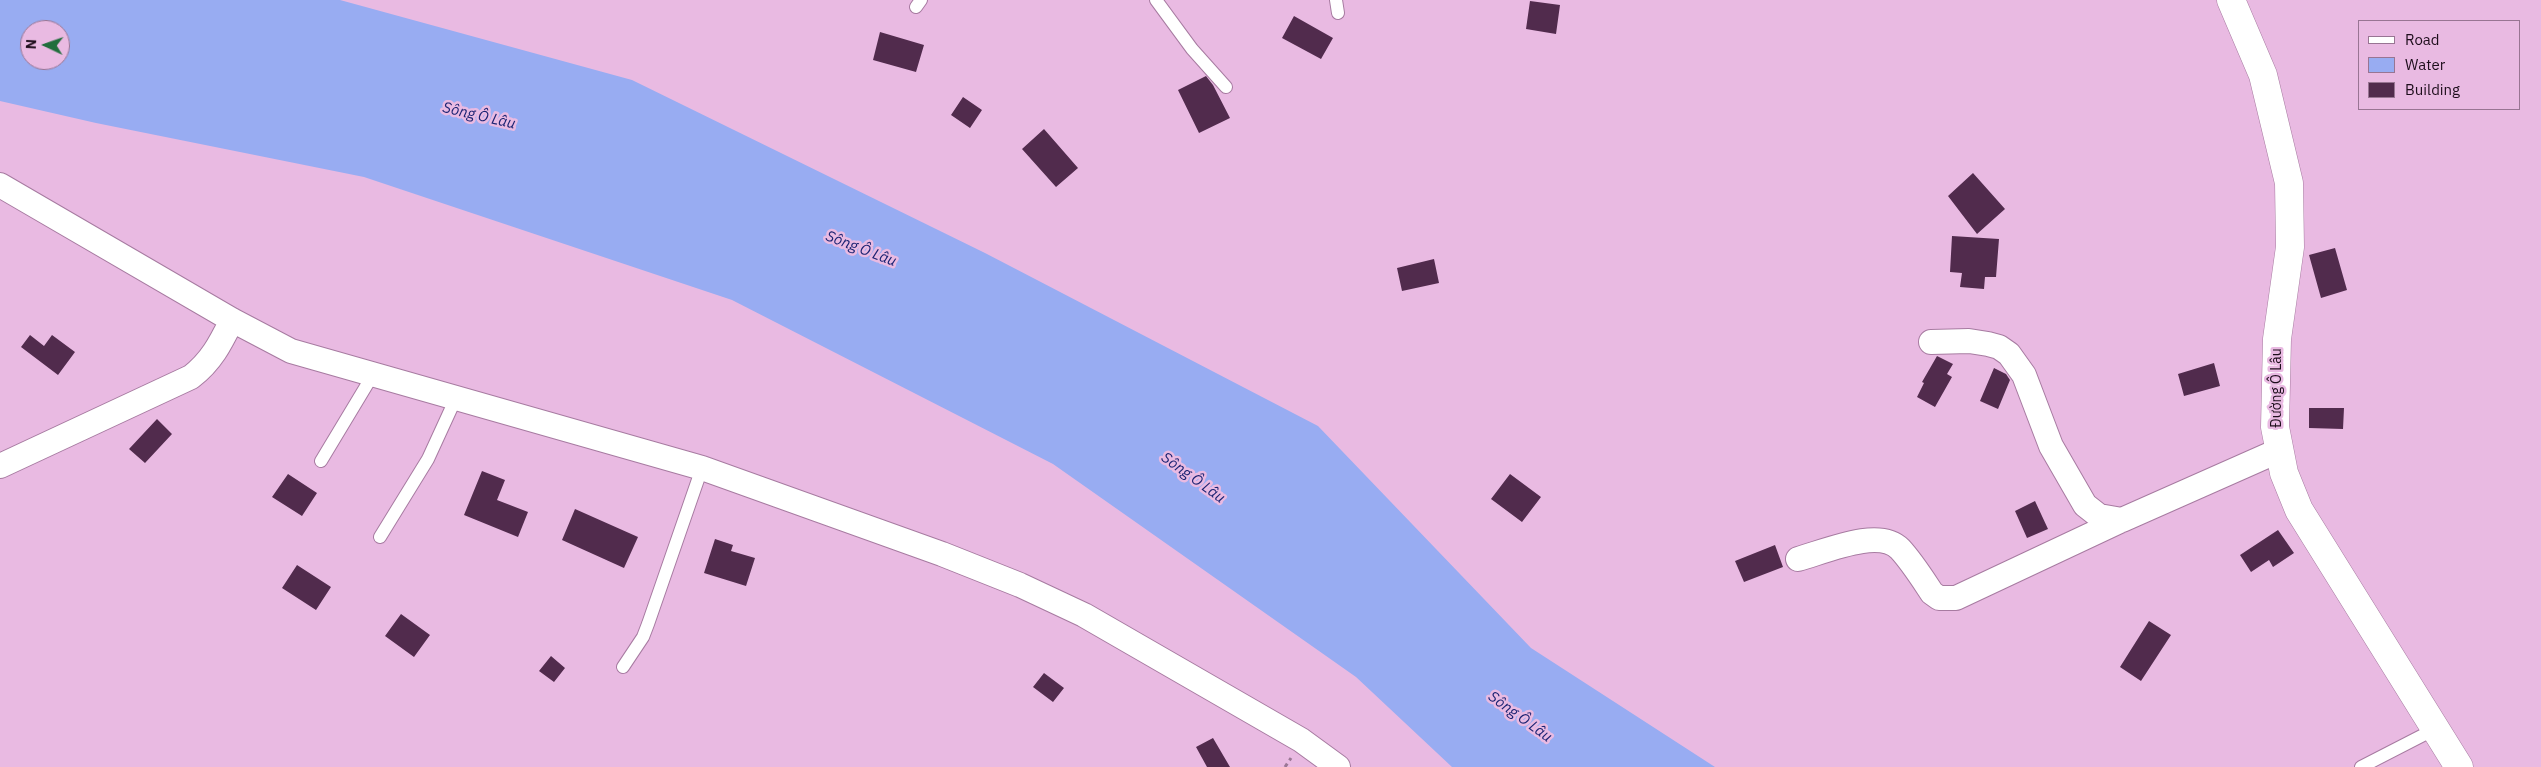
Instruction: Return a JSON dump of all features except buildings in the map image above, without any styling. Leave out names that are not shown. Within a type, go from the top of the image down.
[{"type":"main road","name":"Đường Ô Lâu","points":[[2231,0],[2262,75],[2289,183],[2290,247],[2277,339],[2276,427],[2284,473],[2299,510],[2459,767]]},
{"type":"street","points":[[0,185],[232,320],[292,351],[702,468],[942,554],[1020,585],[1084,615],[1301,740],[1338,767]]},
{"type":"street","points":[[0,466],[191,377],[211,359],[232,320]]},
{"type":"street","points":[[1931,342],[1969,341],[1999,347],[2009,354],[2024,375],[2054,452],[2085,505],[2099,516],[2122,520]]},
{"type":"street","points":[[1798,560],[1868,540],[1885,540],[1900,548],[1932,593],[1939,598],[1956,598],[2122,520],[2280,450]]},
{"type":"lane","points":[[1156,0],[1192,49],[1226,88]]},
{"type":"lane","points":[[321,461],[374,373]]},
{"type":"lane","points":[[380,537],[428,459],[456,398]]},
{"type":"lane","points":[[623,667],[643,638],[702,468]]},
{"type":"lane","points":[[2361,767],[2435,729]]},
{"type":"water","name":"Sông Ô Lâu","points":[[0,0],[340,0],[632,80],[985,253],[1318,426],[1531,648],[1715,767],[1452,767],[1356,677],[1053,464],[732,300],[364,177],[96,123],[0,101]]}]
